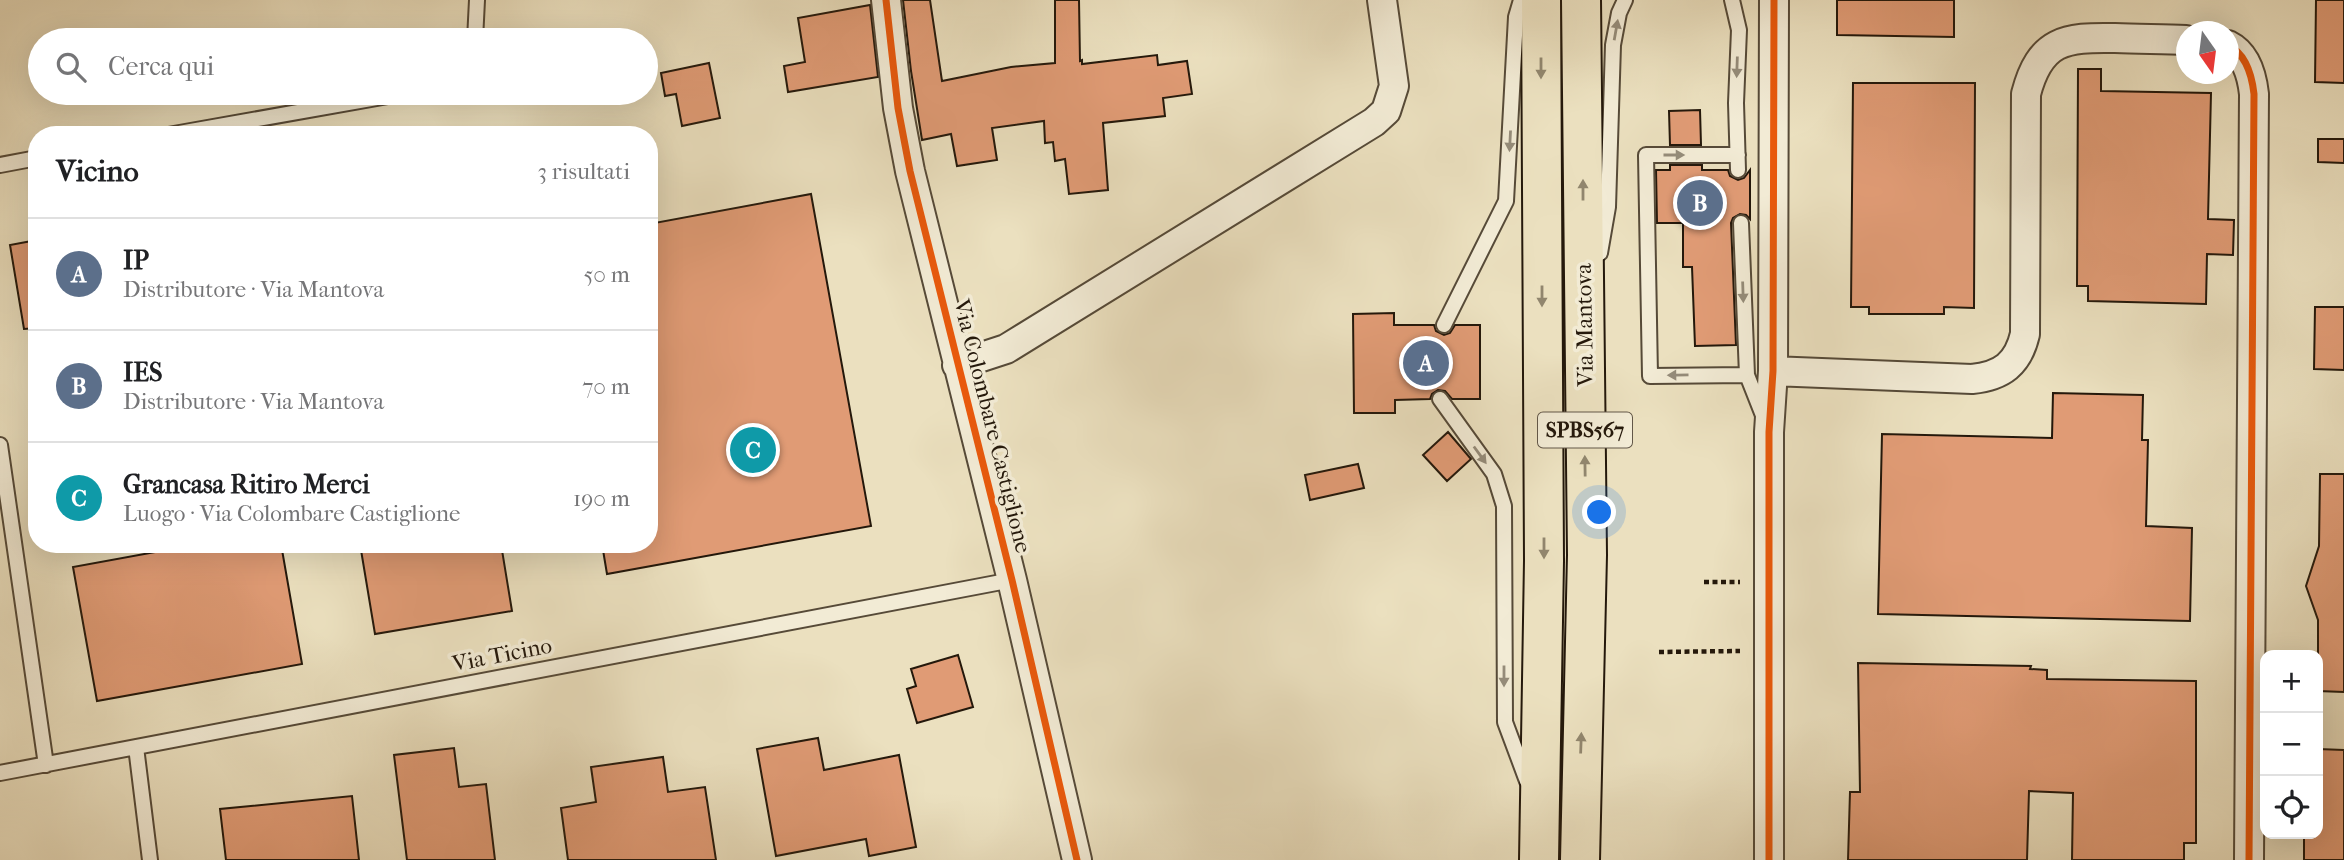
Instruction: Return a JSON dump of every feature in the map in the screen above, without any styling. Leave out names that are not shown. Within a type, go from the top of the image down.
[{"type":"highway","name":"Via Mantova","points":[[1539,860],[1544,561],[1541,0]]},
{"type":"highway","name":"Via Mantova","points":[[1580,860],[1587,555],[1581,0]]},
{"type":"highway","points":[[1580,798],[1595,828],[1596,860]]},
{"type":"street","name":"Via Colombare Castiglione","points":[[886,0],[898,108],[910,171],[1012,580],[1077,860]]},
{"type":"street","points":[[957,365],[1006,349],[1374,122],[1386,111],[1394,86],[1382,0]]},
{"type":"street","points":[[1769,860],[1769,432],[1760,373],[1774,0]]},
{"type":"street","points":[[1760,373],[1972,379],[1990,377],[2010,365],[2021,350],[2025,334],[2026,94],[2030,76],[2040,58],[2058,44],[2080,37],[2176,40]]},
{"type":"street","points":[[2239,54],[2252,77],[2254,94],[2249,860]]},
{"type":"lane","points":[[476,28],[477,0]]},
{"type":"lane","points":[[1444,325],[1506,201],[1516,17],[1521,0]]},
{"type":"lane","points":[[1584,340],[1608,207],[1613,45],[1619,13],[1625,0]]},
{"type":"lane","points":[[1732,0],[1739,30],[1736,103],[1738,162],[1646,155],[1650,376],[1760,373],[1741,223]]},
{"type":"lane","points":[[220,126],[338,105]]},
{"type":"lane","points":[[0,165],[28,160]]},
{"type":"lane","points":[[1440,399],[1494,474],[1504,506],[1505,722],[1540,813]]},
{"type":"lane","points":[[0,445],[47,765]]},
{"type":"lane","name":"Via Ticino","points":[[0,773],[1012,580]]},
{"type":"lane","points":[[136,747],[150,860]]},
{"type":"path","points":[[1704,582],[1769,582]]},
{"type":"path","points":[[1659,652],[1769,651]]},
{"type":"building","points":[[903,0],[930,0],[942,81],[1011,67],[1055,63],[1055,0],[1079,0],[1082,64],[1157,55],[1158,65],[1187,61],[1192,94],[1163,98],[1165,116],[1103,123],[1108,190],[1069,194],[1065,159],[1055,161],[1053,142],[1045,143],[1044,121],[992,128],[997,160],[957,166],[951,134],[922,140]]},
{"type":"building","points":[[1837,0],[1954,0],[1954,37],[1837,35]]},
{"type":"building","points":[[2316,0],[2344,0],[2344,83],[2315,82]]},
{"type":"building","points":[[870,5],[878,77],[788,92],[784,66],[805,62],[798,18]]},
{"type":"building","points":[[709,63],[720,118],[682,126],[676,94],[665,96],[661,73]]},
{"type":"building","points":[[2078,69],[2101,69],[2101,91],[2211,93],[2208,219],[2234,220],[2233,255],[2207,254],[2206,304],[2088,301],[2088,286],[2077,286]]},
{"type":"building","points":[[1853,83],[1975,83],[1974,308],[1944,307],[1944,314],[1869,314],[1869,307],[1851,307]]},
{"type":"building","points":[[1700,110],[1701,145],[1670,145],[1669,111]]},
{"type":"building","points":[[2318,139],[2344,139],[2344,163],[2318,162]]},
{"type":"building","points":[[1670,165],[1702,165],[1702,170],[1728,170],[1730,176],[1738,180],[1744,178],[1750,170],[1750,219],[1740,214],[1733,218],[1731,223],[1736,345],[1695,346],[1692,267],[1683,267],[1683,223],[1657,223],[1656,170],[1670,170]]},
{"type":"building","points":[[811,194],[871,526],[607,574],[604,553],[658,553],[658,222]]},
{"type":"building","points":[[28,242],[28,329],[24,329],[10,245]]},
{"type":"building","points":[[2315,307],[2344,307],[2344,370],[2314,369]]},
{"type":"building","points":[[1394,313],[1394,325],[1434,325],[1436,331],[1444,335],[1450,333],[1455,325],[1480,325],[1480,399],[1452,399],[1445,391],[1438,390],[1430,399],[1395,400],[1395,413],[1354,413],[1353,314]]},
{"type":"building","points":[[2053,393],[2143,395],[2142,440],[2148,440],[2146,526],[2192,528],[2190,621],[1878,614],[1882,434],[2052,438]]},
{"type":"building","points":[[1448,432],[1471,459],[1447,481],[1423,455]]},
{"type":"building","points":[[1358,464],[1364,488],[1310,500],[1305,475]]},
{"type":"building","points":[[2320,474],[2344,474],[2344,692],[2323,691],[2323,650],[2318,650],[2318,620],[2306,586],[2319,546]]},
{"type":"building","points":[[150,553],[283,553],[302,664],[97,701],[73,567]]},
{"type":"building","points":[[362,553],[502,553],[512,611],[375,634]]},
{"type":"building","points":[[958,655],[973,707],[917,723],[907,689],[916,686],[911,669]]},
{"type":"building","points":[[1858,663],[2031,666],[2030,669],[2047,670],[2047,679],[2196,681],[2196,843],[2184,843],[2184,860],[2072,860],[2073,793],[2029,791],[2027,860],[1848,860],[1850,792],[1860,792]]},
{"type":"building","points":[[818,738],[824,770],[899,755],[916,847],[869,856],[866,839],[776,856],[757,749]]},
{"type":"building","points":[[454,748],[459,787],[486,784],[495,860],[407,860],[394,755]]},
{"type":"building","points":[[2323,749],[2344,750],[2344,860],[2304,860],[2304,839],[2323,839]]},
{"type":"building","points":[[663,757],[668,792],[705,787],[716,860],[568,860],[561,808],[596,802],[591,767]]},
{"type":"building","points":[[352,796],[359,860],[226,860],[220,809]]},
{"type":"cycle path","points":[[886,0],[898,108],[910,171],[1012,580],[1077,860]]},
{"type":"cycle path","points":[[1769,860],[1769,432],[1773,371],[1774,0]]},
{"type":"cycle path","points":[[2239,54],[2250,73],[2254,94],[2249,860]]},
{"type":"place","name":"IES","points":[[1700,203]]},
{"type":"place","name":"IP","points":[[1426,363]]},
{"type":"place","name":"Grancasa Ritiro Merci","points":[[753,450]]}]
